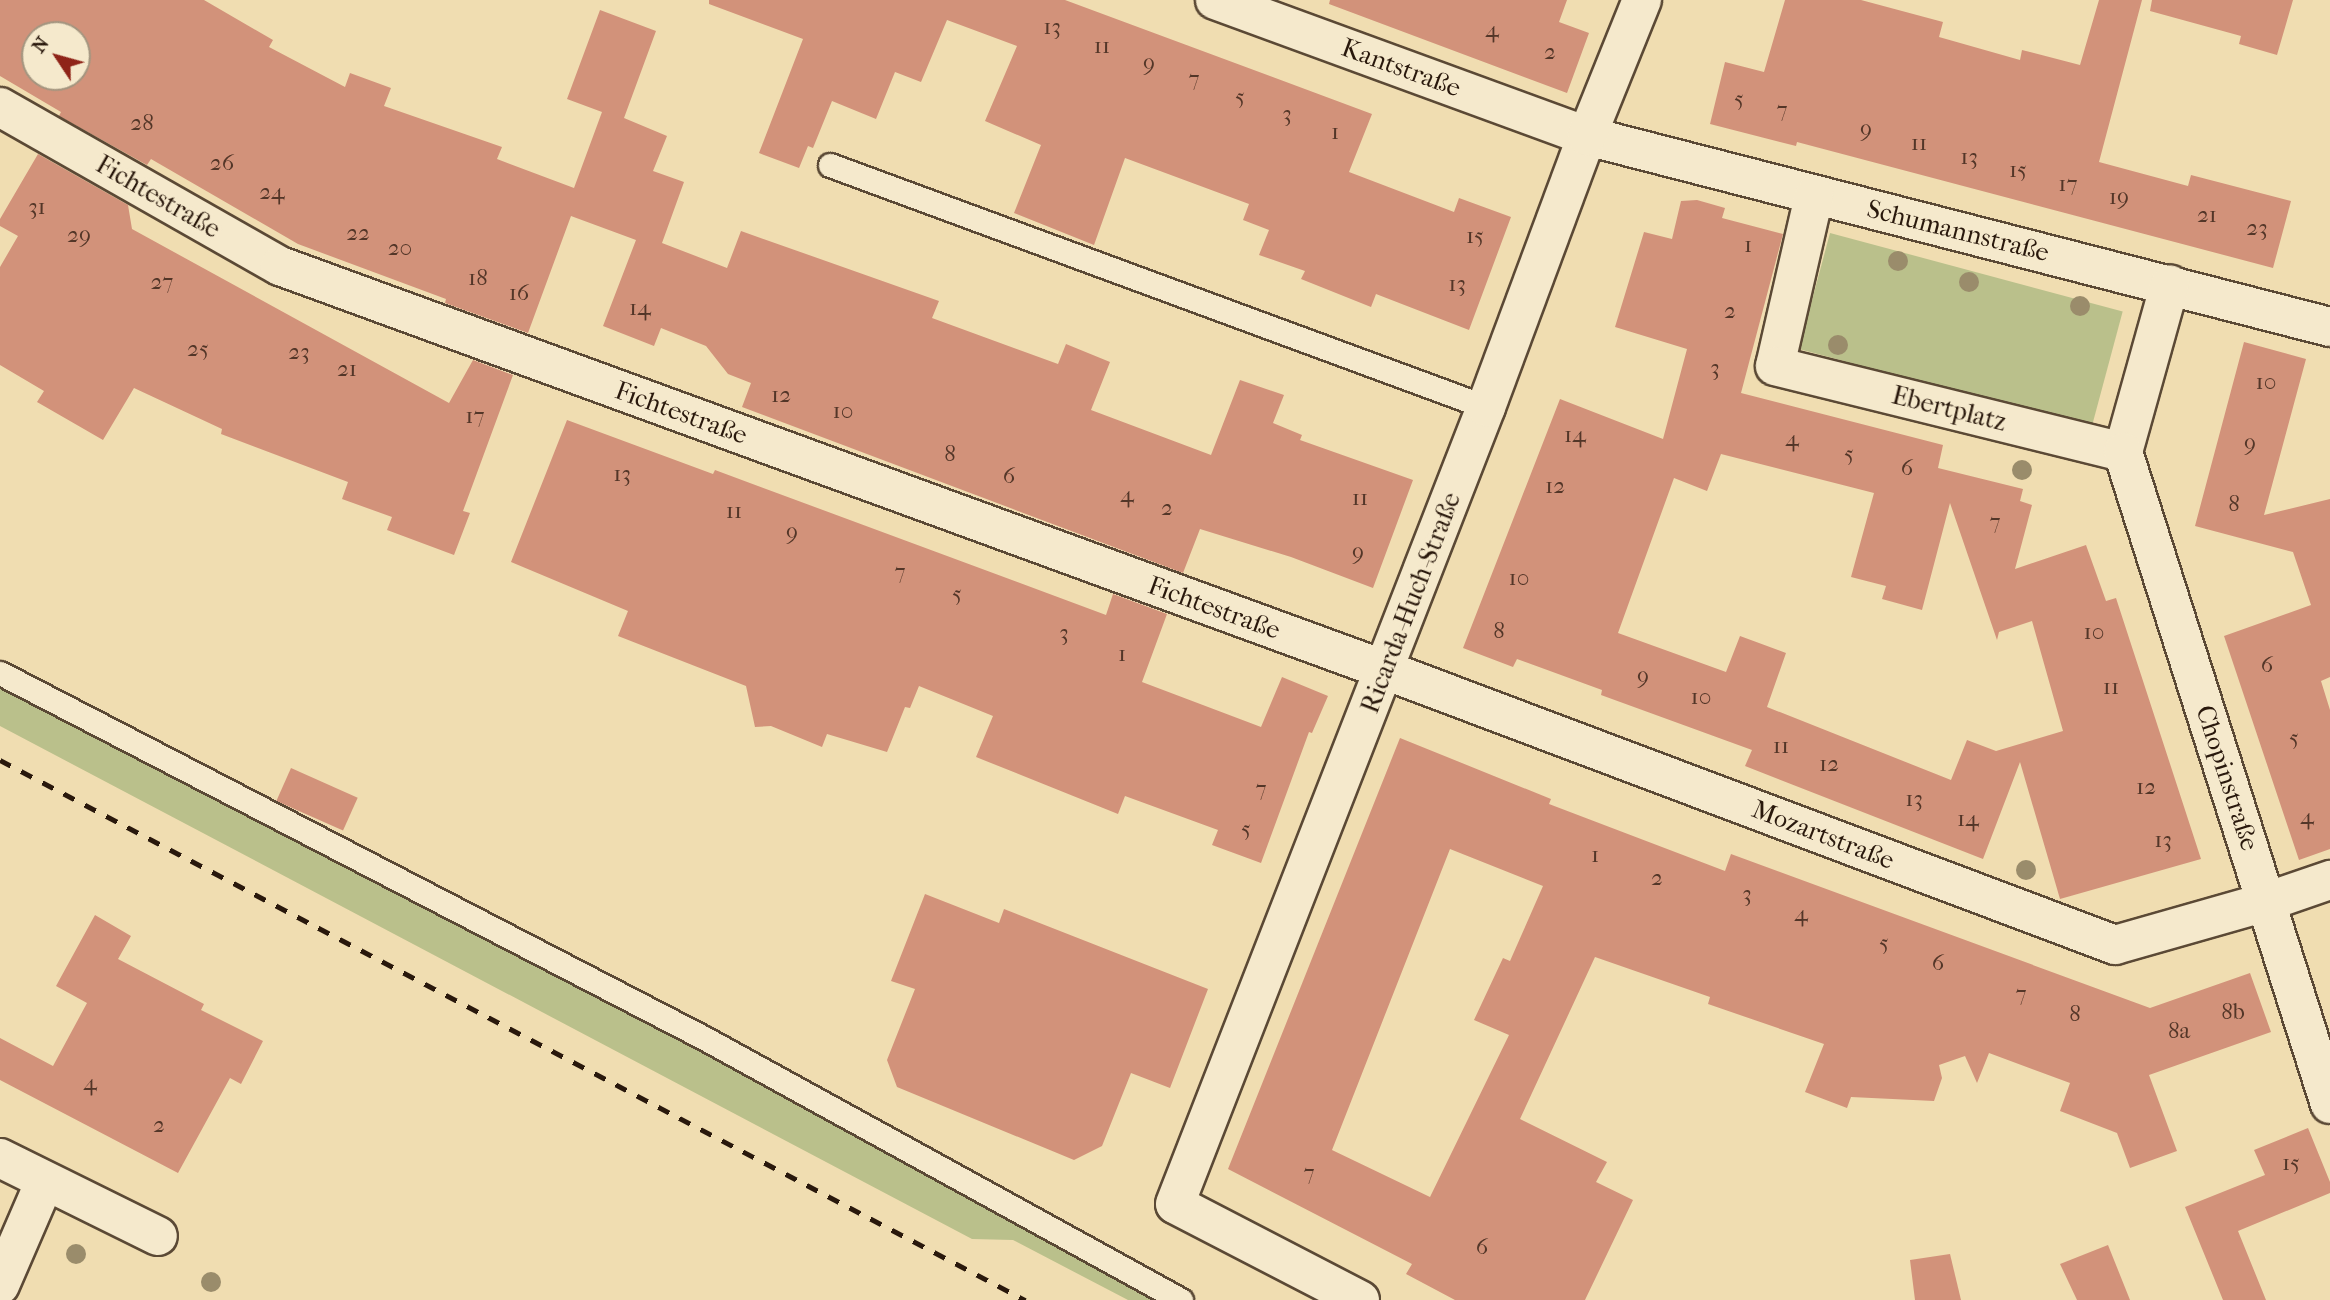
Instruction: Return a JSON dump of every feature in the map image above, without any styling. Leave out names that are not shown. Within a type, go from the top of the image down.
[{"type":"street","name":"Kantstraße","points":[[1215,0],[1587,136]]},
{"type":"street","name":"Ricarda-Huch-Straße","points":[[1360,1300],[1175,1204],[1385,670],[1587,136],[1642,0]]},
{"type":"street","name":"Fichtestraße","points":[[0,107],[281,267],[1385,670]]},
{"type":"street","name":"Schumannstraße","points":[[1587,136],[2330,327]]},
{"type":"street","name":"Ebertplatz","points":[[1814,196],[1775,366],[2123,452]]},
{"type":"street","points":[[2123,452],[2170,284]]},
{"type":"street","name":"Chopinstraße","points":[[2123,452],[2330,1104]]},
{"type":"street","name":"Mozartstraße","points":[[1385,670],[2115,945],[2266,902],[2330,880]]},
{"type":"street","points":[[0,1158],[158,1236]]},
{"type":"street","points":[[0,1285],[45,1181]]},
{"type":"lane","points":[[830,165],[1486,407]]},
{"type":"lane","points":[[0,673],[706,1040],[1181,1300]]},
{"type":"green space","points":[[1830,233],[2123,311],[2092,427],[1799,349]]},
{"type":"green space","points":[[0,662],[1192,1300],[1128,1300],[1013,1240],[972,1239],[0,726]]},
{"type":"building","points":[[0,0],[204,0],[273,40],[269,47],[345,87],[350,73],[391,88],[384,106],[502,147],[497,159],[574,188],[602,112],[567,99],[600,10],[656,31],[624,118],[667,136],[653,171],[684,182],[662,243],[727,268],[741,231],[939,301],[932,318],[1058,364],[1066,344],[1110,362],[1091,410],[1211,455],[1240,380],[1284,395],[1273,423],[1302,435],[1300,440],[1413,480],[1373,588],[1291,557],[1200,529],[1183,573],[742,407],[751,383],[728,374],[706,346],[661,328],[654,346],[603,326],[636,240],[571,216],[528,333],[445,303],[446,299],[298,244],[151,159],[147,165],[59,116],[61,112],[25,91],[91,91],[91,21],[21,21],[21,88],[0,76]]},
{"type":"building","points":[[709,0],[1065,0],[1372,114],[1349,172],[1454,212],[1459,198],[1511,217],[1469,330],[1376,294],[1371,307],[1301,279],[1305,271],[1259,255],[1269,230],[1243,220],[1249,204],[1125,158],[1094,245],[1014,213],[1041,145],[985,121],[1017,46],[947,20],[921,82],[895,72],[876,119],[832,101],[813,148],[808,146],[799,168],[759,153],[803,39],[709,4]]},
{"type":"building","points":[[1330,0],[1567,0],[1559,22],[1589,33],[1567,93],[1329,4]]},
{"type":"building","points":[[1785,0],[1861,0],[1943,22],[1939,37],[2020,60],[2022,50],[2080,65],[2099,0],[2142,0],[2099,162],[2188,186],[2191,175],[2291,201],[2273,268],[1797,142],[1796,146],[1710,124],[1725,62],[1764,72]]},
{"type":"building","points":[[2152,0],[2293,0],[2277,55],[2239,44],[2241,36],[2150,11]]},
{"type":"building","points":[[38,154],[128,205],[132,229],[449,403],[473,360],[513,375],[463,511],[470,513],[454,555],[387,530],[392,517],[342,499],[348,482],[221,434],[222,429],[134,388],[103,440],[37,402],[44,391],[0,365],[0,267],[18,236],[0,226],[0,219]]},
{"type":"building","points":[[1697,200],[1725,208],[1722,218],[1783,234],[1741,393],[1943,445],[1938,468],[2023,489],[2020,501],[2032,505],[2015,569],[2086,545],[2106,601],[2116,598],[2201,859],[2060,899],[2020,762],[1983,859],[1745,766],[1752,750],[1601,695],[1602,690],[1517,659],[1513,667],[1463,648],[1560,399],[1663,439],[1687,349],[1615,327],[1644,232],[1672,239],[1681,201]],"holes":[[[1721,454],[1874,493],[1851,577],[1886,586],[1882,599],[1922,610],[1950,503],[1997,640],[1999,632],[2032,621],[2063,731],[1996,751],[1967,740],[1951,780],[1767,707],[1786,653],[1740,636],[1726,672],[1618,633],[1674,478],[1707,491]]]},
{"type":"building","points":[[2244,342],[2306,359],[2264,515],[2330,499],[2330,677],[2321,681],[2330,710],[2330,849],[2299,860],[2224,636],[2311,605],[2293,552],[2195,526]]},
{"type":"building","points":[[567,420],[713,474],[715,470],[1106,615],[1113,594],[1167,614],[1142,682],[1261,727],[1282,677],[1328,696],[1312,733],[1309,732],[1261,863],[1212,845],[1218,830],[1125,796],[1118,814],[976,757],[993,716],[919,686],[910,708],[905,707],[887,752],[827,734],[822,747],[771,726],[755,727],[746,686],[618,636],[628,611],[511,562]]},
{"type":"building","points":[[1400,738],[1551,799],[1549,804],[1725,871],[1731,854],[2150,1008],[2250,973],[2271,1032],[2149,1075],[2177,1151],[2130,1168],[2117,1133],[2060,1111],[2070,1083],[1989,1053],[1977,1083],[1965,1056],[1939,1065],[1942,1078],[1934,1101],[1851,1097],[1847,1108],[1805,1092],[1824,1044],[1708,1004],[1710,997],[1595,957],[1520,1119],[1607,1162],[1596,1182],[1633,1200],[1585,1300],[1455,1300],[1406,1274],[1412,1264],[1228,1169]],"holes":[[[1450,849],[1543,886],[1510,961],[1503,958],[1474,1020],[1509,1035],[1430,1197],[1332,1150]]]},
{"type":"building","points":[[291,768],[358,798],[343,831],[276,801]]},
{"type":"building","points":[[925,894],[999,923],[1004,909],[1208,989],[1170,1088],[1131,1073],[1102,1146],[1074,1160],[897,1087],[887,1060],[915,989],[891,981]]},
{"type":"building","points":[[95,915],[131,936],[118,959],[204,1004],[201,1010],[263,1041],[241,1084],[230,1078],[178,1173],[0,1080],[0,1038],[53,1066],[87,1003],[56,986]]},
{"type":"building","points":[[2308,1128],[2330,1182],[2330,1193],[2238,1231],[2266,1300],[2223,1300],[2185,1207],[2265,1175],[2254,1150]]},
{"type":"building","points":[[2108,1245],[2130,1300],[2077,1300],[2060,1264]]},
{"type":"building","points":[[1950,1254],[1961,1300],[1915,1300],[1910,1260]]},
{"type":"railway","points":[[0,760],[1025,1300]]}]
